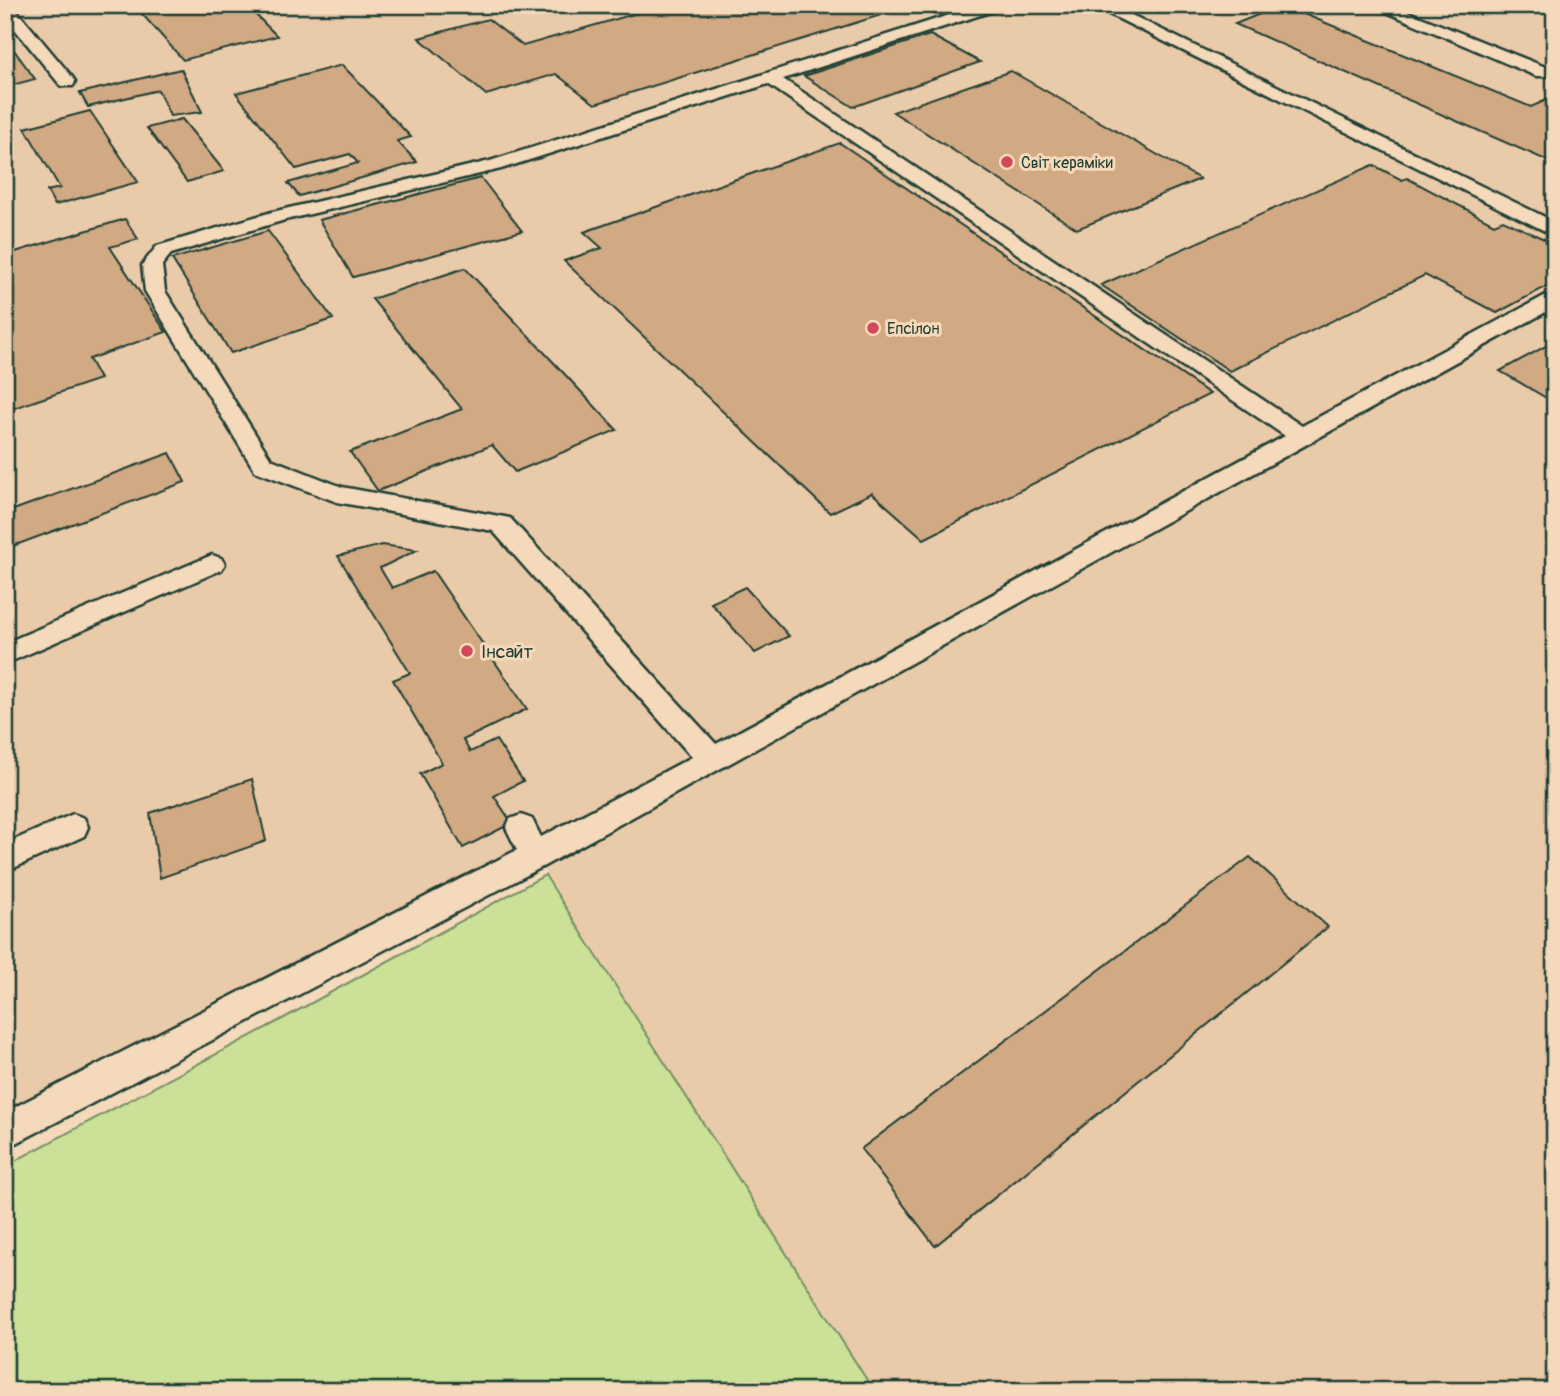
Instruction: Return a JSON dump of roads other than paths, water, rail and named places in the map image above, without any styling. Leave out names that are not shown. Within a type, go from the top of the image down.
[{"type":"lane","points":[[712,760],[501,524],[337,494],[263,465],[155,291],[152,265],[164,250],[279,216],[495,165],[997,5]]},
{"type":"lane","points":[[1098,5],[1555,230]]},
{"type":"lane","points":[[1377,5],[1542,72]]},
{"type":"lane","points":[[5,7],[67,82]]},
{"type":"lane","points":[[769,77],[1302,437]]},
{"type":"lane","points":[[5,1131],[528,842],[712,760],[1555,298]]},
{"type":"lane","points":[[5,654],[212,564]]},
{"type":"lane","points":[[5,859],[73,827]]},
{"type":"place","name":"Світ кераміки","points":[[1007,162]]},
{"type":"place","name":"Епсілон","points":[[873,328]]},
{"type":"place","name":"Інсайт","points":[[467,651]]}]
